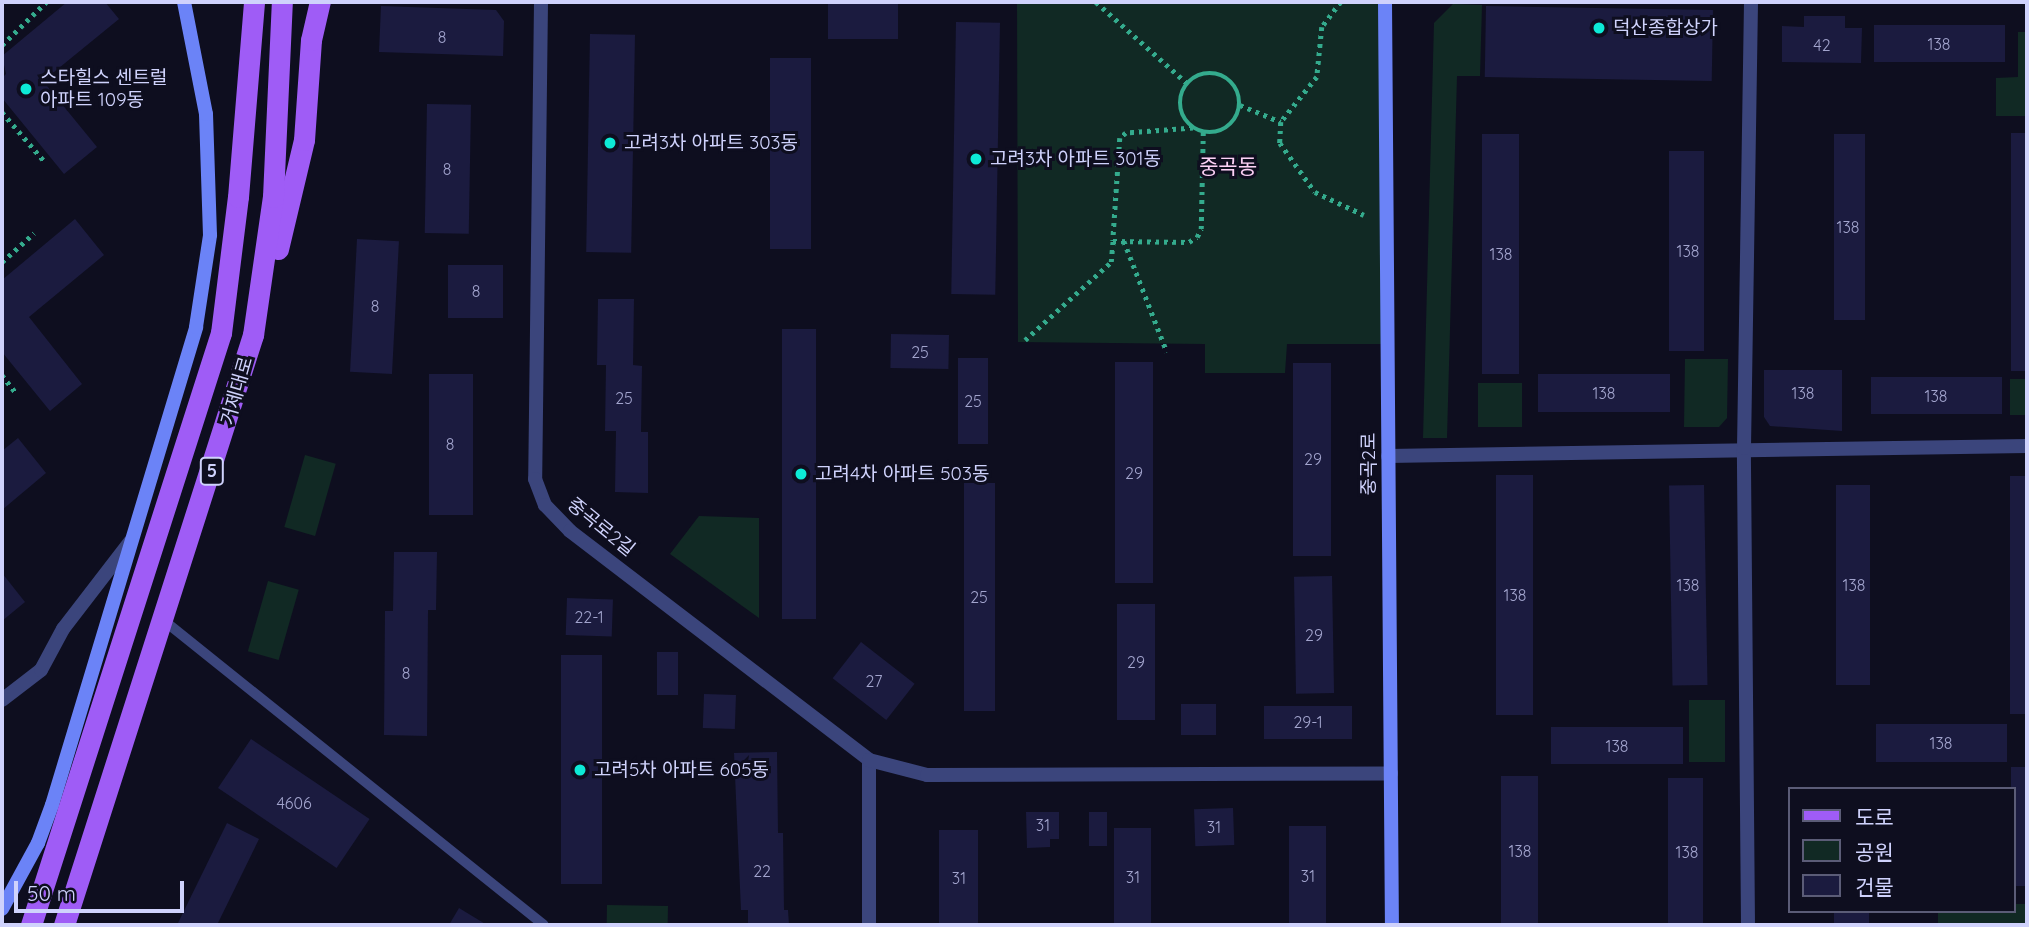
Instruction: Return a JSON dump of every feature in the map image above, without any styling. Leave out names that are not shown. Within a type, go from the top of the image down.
[{"type":"main road","name":"거제대로","points":[[31,925],[48,847],[220,333],[238,197],[254,2]]},
{"type":"main road","name":"거제대로","points":[[64,925],[161,618],[222,443],[260,293],[273,197],[282,2]]},
{"type":"main road","points":[[260,293],[277,251],[304,140],[311,40],[320,2]]},
{"type":"street","points":[[2,909],[48,847],[132,538],[196,327],[209,235],[206,114],[184,2]]},
{"type":"street","name":"중곡로2길","points":[[541,2],[535,479],[545,505],[570,531],[869,760]]},
{"type":"street","name":"중곡2로","points":[[1385,2],[1392,925]]},
{"type":"street","points":[[1748,925],[1744,448],[1751,2]]},
{"type":"street","points":[[1388,456],[1744,448],[2027,446]]},
{"type":"street","points":[[2,700],[41,670],[64,629],[132,538]]},
{"type":"street","points":[[869,925],[869,760],[927,775],[1391,773]]},
{"type":"lane","points":[[161,618],[544,925]]},
{"type":"path","points":[[2,45],[46,2]]},
{"type":"path","points":[[1096,2],[1187,83]]},
{"type":"path","points":[[1341,2],[1322,27],[1317,77],[1281,122],[1279,143],[1315,192],[1364,215]]},
{"type":"path","points":[[1025,340],[1111,262],[1120,138],[1126,133],[1193,128],[1213,134],[1232,125],[1240,105],[1236,87],[1222,75],[1203,73],[1187,83],[1181,111],[1193,128]]},
{"type":"path","points":[[1240,105],[1281,122]]},
{"type":"path","points":[[2,112],[45,162]]},
{"type":"path","points":[[1113,241],[1189,242],[1197,237],[1201,229],[1203,132]]},
{"type":"path","points":[[2,262],[34,233]]},
{"type":"path","points":[[1124,241],[1167,352]]},
{"type":"path","points":[[2,375],[16,393]]},
{"type":"green space","points":[[1017,2],[1385,2],[1388,344],[1287,344],[1285,373],[1205,373],[1205,344],[1018,342]]},
{"type":"green space","points":[[1453,4],[1482,5],[1480,76],[1457,76],[1447,438],[1423,438],[1434,23]]},
{"type":"green space","points":[[2018,32],[2027,32],[2027,116],[1996,116],[1996,78],[2018,77]]},
{"type":"green space","points":[[1685,359],[1728,359],[1727,418],[1719,427],[1684,427]]},
{"type":"green space","points":[[2010,379],[2027,379],[2027,415],[2010,415]]},
{"type":"green space","points":[[1478,383],[1522,383],[1522,427],[1478,427]]},
{"type":"green space","points":[[305,455],[336,464],[315,536],[284,527]]},
{"type":"green space","points":[[699,516],[759,518],[759,618],[670,554]]},
{"type":"green space","points":[[268,581],[299,590],[279,660],[248,651]]},
{"type":"green space","points":[[1689,700],[1725,700],[1725,762],[1689,762]]},
{"type":"green space","points":[[2015,904],[2027,904],[2027,925],[1938,925],[1938,913],[2015,913]]},
{"type":"green space","points":[[607,905],[668,906],[668,925],[607,925]]},
{"type":"building","name":"스타힐스 센트럴 아파트 109동","points":[[67,2],[105,2],[119,19],[43,81],[97,147],[64,174],[2,98],[2,78],[6,74],[2,56]]},
{"type":"building","points":[[828,4],[898,4],[898,39],[828,39]]},
{"type":"building","points":[[381,6],[496,10],[504,21],[503,56],[379,52]]},
{"type":"building","name":"덕산종합상가","points":[[1486,6],[1713,10],[1712,81],[1485,77]]},
{"type":"building","points":[[1804,16],[1845,16],[1845,28],[1862,28],[1861,63],[1782,62],[1782,26],[1804,27]]},
{"type":"building","name":"고려3차 아파트 301동","points":[[956,22],[1000,23],[995,295],[951,294]]},
{"type":"building","points":[[1874,25],[2005,25],[2005,62],[1874,62]]},
{"type":"building","name":"고려3차 아파트 303동","points":[[590,34],[635,35],[631,253],[586,252]]},
{"type":"building","points":[[770,58],[811,58],[811,249],[770,249]]},
{"type":"building","points":[[427,104],[471,105],[469,234],[425,233]]},
{"type":"building","points":[[2011,133],[2027,133],[2027,371],[2011,371]]},
{"type":"building","points":[[1482,134],[1519,134],[1519,374],[1482,374]]},
{"type":"building","points":[[1834,134],[1865,134],[1865,320],[1834,320]]},
{"type":"building","points":[[1669,151],[1704,151],[1704,351],[1669,351]]},
{"type":"building","points":[[75,219],[104,255],[29,317],[82,384],[50,411],[2,352],[2,280]]},
{"type":"building","points":[[357,239],[399,241],[392,374],[350,372]]},
{"type":"building","points":[[448,265],[503,265],[503,318],[448,318]]},
{"type":"building","points":[[598,299],[634,299],[633,365],[642,366],[641,432],[648,432],[648,493],[615,492],[616,431],[605,431],[606,365],[597,365]]},
{"type":"building","name":"고려4차 아파트 503동","points":[[782,329],[816,329],[816,619],[782,619]]},
{"type":"building","points":[[891,334],[949,335],[948,369],[890,368]]},
{"type":"building","points":[[958,358],[988,358],[988,444],[958,444]]},
{"type":"building","points":[[1115,362],[1153,362],[1153,583],[1115,583]]},
{"type":"building","points":[[1293,363],[1331,363],[1331,556],[1293,556]]},
{"type":"building","points":[[1764,370],[1842,370],[1842,431],[1770,426],[1764,417]]},
{"type":"building","points":[[429,374],[473,374],[473,515],[429,515]]},
{"type":"building","points":[[1538,374],[1670,374],[1670,412],[1538,412]]},
{"type":"building","points":[[1871,377],[2002,377],[2002,414],[1871,414]]},
{"type":"building","points":[[18,438],[46,473],[2,510],[2,451]]},
{"type":"building","points":[[1496,475],[1533,475],[1533,715],[1496,715]]},
{"type":"building","points":[[2010,476],[2027,476],[2027,714],[2010,714]]},
{"type":"building","points":[[964,483],[995,483],[995,711],[964,711]]},
{"type":"building","points":[[1704,485],[1707,685],[1672,686],[1669,486]]},
{"type":"building","points":[[1836,485],[1870,485],[1870,685],[1836,685]]},
{"type":"building","points":[[394,552],[437,552],[436,610],[428,610],[427,736],[384,735],[385,611],[393,611]]},
{"type":"building","points":[[2,573],[25,602],[2,621]]},
{"type":"building","points":[[1332,576],[1334,693],[1296,694],[1294,577]]},
{"type":"building","points":[[567,598],[613,600],[612,637],[566,635]]},
{"type":"building","points":[[1117,604],[1155,604],[1155,720],[1117,720]]},
{"type":"building","points":[[861,642],[915,684],[886,720],[833,678]]},
{"type":"building","points":[[657,652],[678,652],[678,695],[657,695]]},
{"type":"building","name":"고려5차 아파트 605동","points":[[561,655],[602,655],[602,884],[561,884]]},
{"type":"building","points":[[704,694],[736,695],[735,729],[703,728]]},
{"type":"building","points":[[1181,704],[1216,704],[1216,735],[1181,735]]},
{"type":"building","points":[[1264,706],[1352,706],[1352,739],[1264,739]]},
{"type":"building","points":[[1876,724],[2007,724],[2007,762],[1876,762]]},
{"type":"building","points":[[1551,727],[1683,727],[1683,764],[1551,764]]},
{"type":"building","points":[[251,739],[370,819],[337,868],[218,788]]},
{"type":"building","points":[[777,752],[778,833],[783,833],[784,910],[788,910],[789,925],[748,925],[748,910],[741,910],[734,753]]},
{"type":"building","points":[[2011,767],[2027,767],[2027,886],[2015,886],[2015,787],[2011,787]]},
{"type":"building","points":[[1501,776],[1538,776],[1538,925],[1501,925]]},
{"type":"building","points":[[1668,778],[1703,778],[1703,925],[1668,925]]},
{"type":"building","points":[[1233,808],[1234,845],[1195,846],[1194,809]]},
{"type":"building","points":[[1026,812],[1059,812],[1059,839],[1050,839],[1050,847],[1027,848]]},
{"type":"building","points":[[1089,812],[1107,812],[1107,846],[1089,846]]},
{"type":"building","points":[[227,823],[259,839],[217,925],[177,925]]},
{"type":"building","points":[[1289,826],[1326,826],[1326,925],[1289,925]]},
{"type":"building","points":[[1114,828],[1151,828],[1151,925],[1114,925]]},
{"type":"building","points":[[939,830],[978,830],[978,925],[939,925]]},
{"type":"building","points":[[459,908],[487,925],[449,925]]},
{"type":"building","points":[[1834,913],[1869,913],[1869,925],[1834,925]]},
{"type":"place","name":"덕산종합상가","points":[[1599,28]]},
{"type":"place","name":"스타힐스 센트럴 아파트 109동","points":[[26,89]]},
{"type":"place","name":"고려3차 아파트 303동","points":[[610,143]]},
{"type":"place","name":"고려3차 아파트 301동","points":[[976,159]]},
{"type":"place","name":"고려4차 아파트 503동","points":[[801,474]]},
{"type":"place","name":"고려5차 아파트 605동","points":[[580,770]]},
{"type":"district","name":"중곡동","points":[[1228,166]]}]
